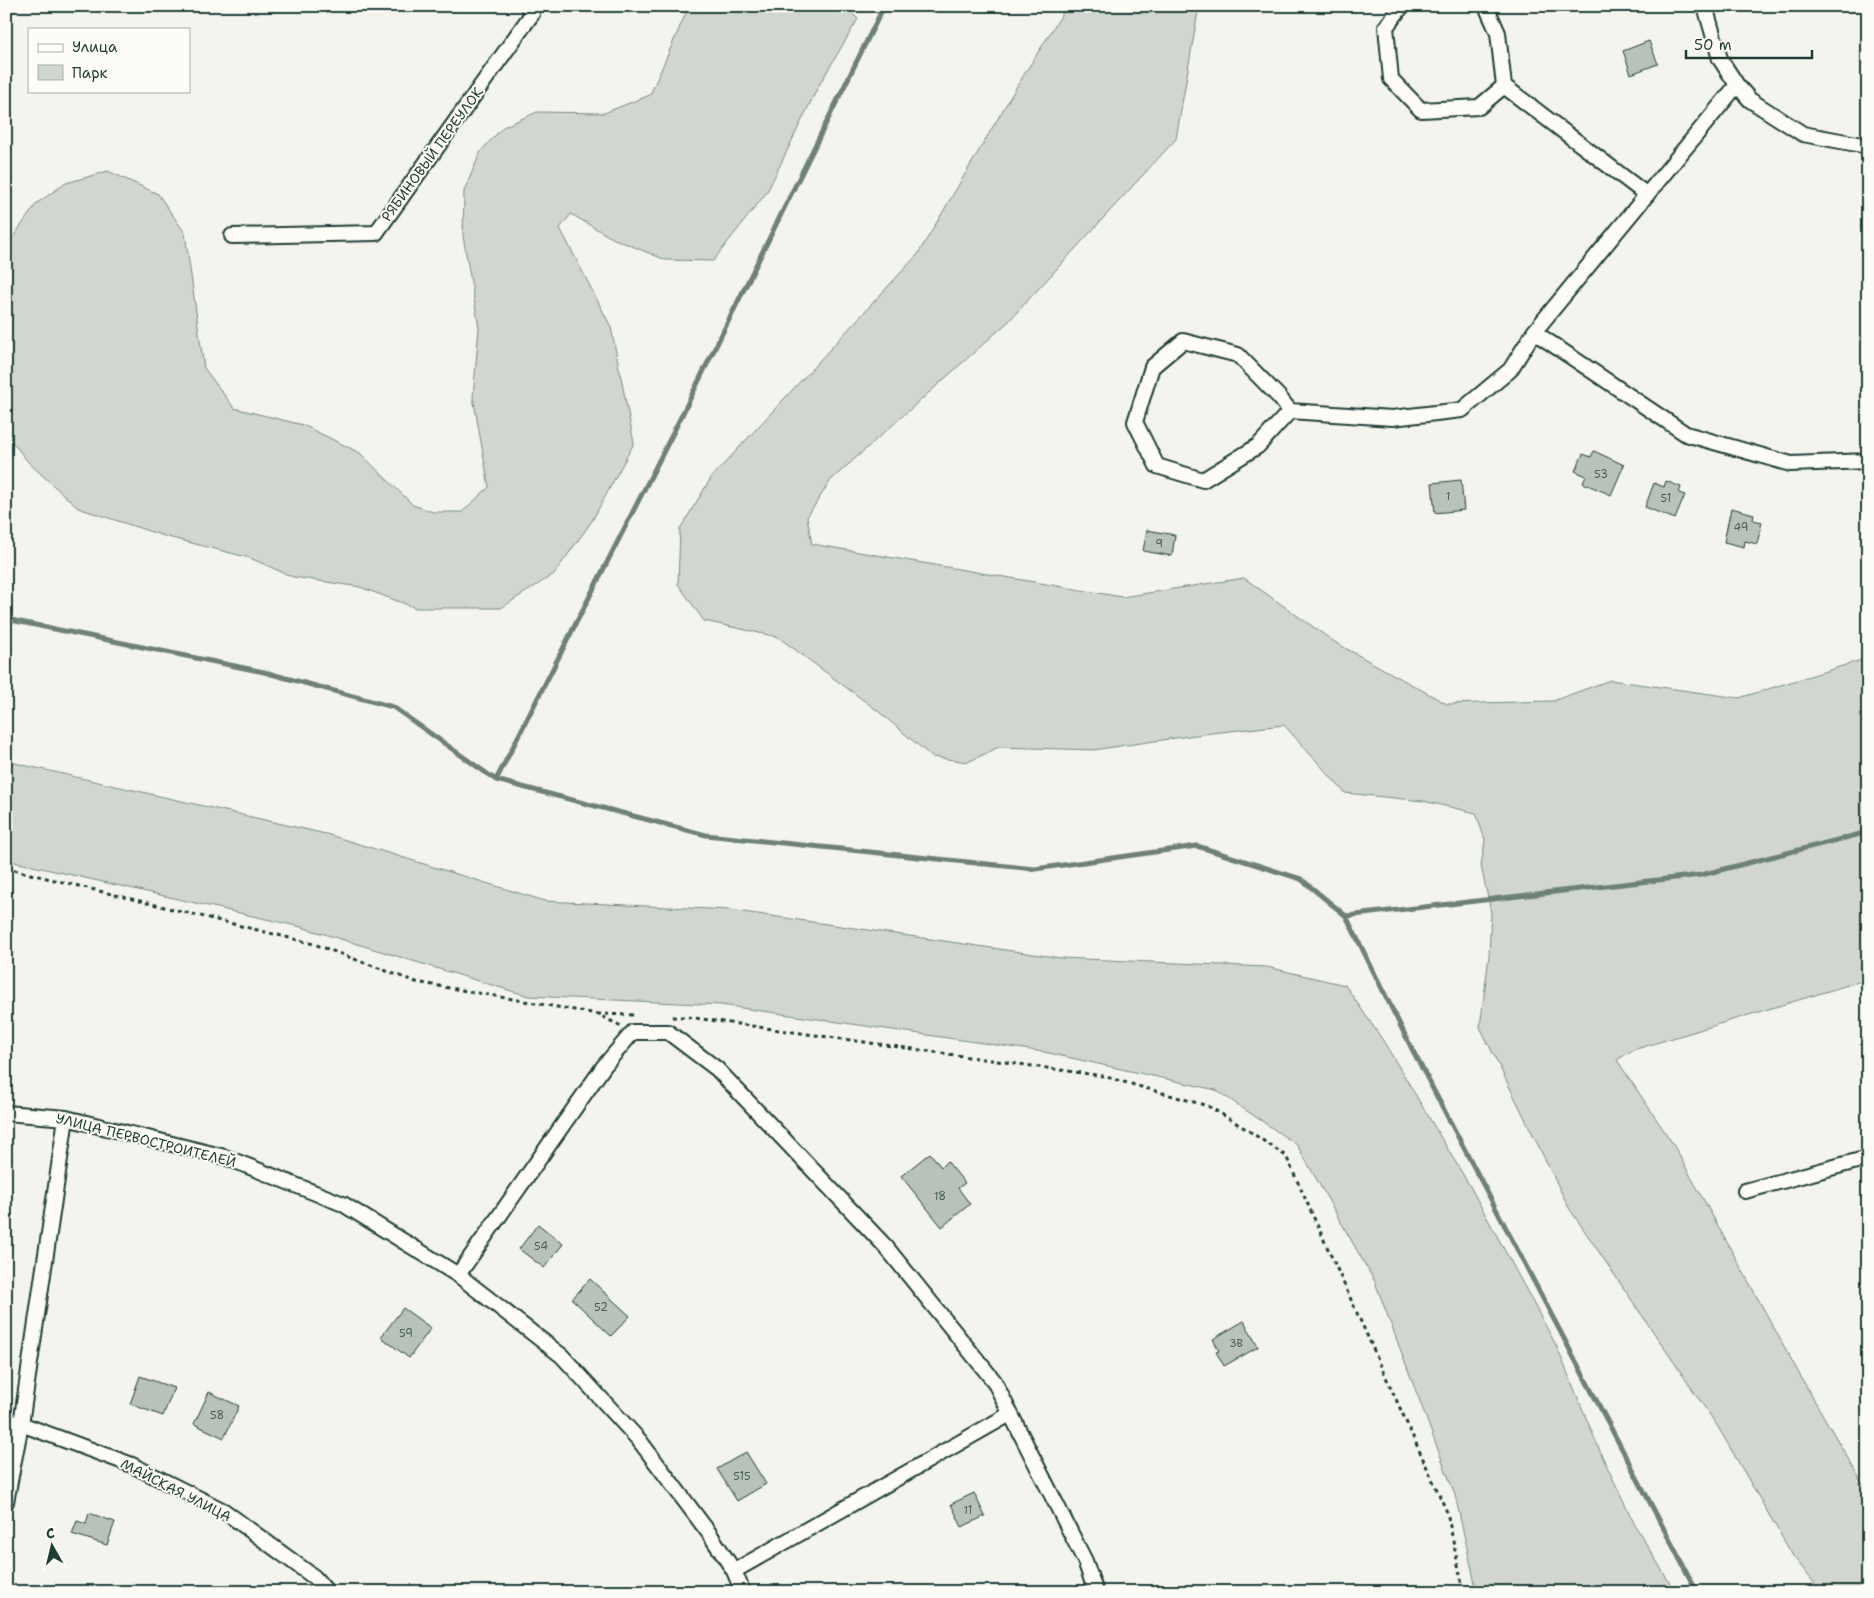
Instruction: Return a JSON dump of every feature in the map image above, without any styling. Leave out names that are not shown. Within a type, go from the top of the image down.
[{"type":"street","name":"РЯБИНОВЫЙ ПЕРЕУЛОК","points":[[232,236],[376,233],[532,14],[528,6]]},
{"type":"street","points":[[1402,6],[1386,27],[1391,79],[1421,110],[1479,108],[1504,86]]},
{"type":"street","points":[[1486,6],[1498,33],[1504,86],[1647,195]]},
{"type":"street","points":[[1705,6],[1720,59],[1737,85],[1750,100],[1803,134],[1862,145],[1868,144]]},
{"type":"street","points":[[1290,411],[1258,446],[1203,480],[1157,466],[1135,422],[1152,368],[1183,341],[1238,355],[1279,396],[1290,411],[1392,418],[1462,410],[1510,370],[1534,332],[1737,85]]},
{"type":"street","points":[[1534,332],[1686,434],[1791,464],[1868,461]]},
{"type":"street","points":[[458,1275],[604,1066],[633,1032],[668,1032],[717,1069],[886,1247],[994,1382],[1085,1561],[1096,1592]]},
{"type":"street","name":"УЛИЦА ПЕРВОСТРОИТЕЛЕЙ","points":[[6,1113],[66,1118],[225,1157],[344,1204],[458,1275],[562,1356],[639,1440],[709,1533],[734,1571],[743,1592]]},
{"type":"street","points":[[6,1502],[20,1424],[66,1118]]},
{"type":"street","points":[[1745,1192],[1868,1158]]},
{"type":"street","points":[[734,1571],[1010,1414]]},
{"type":"street","name":"МАЙСКАЯ УЛИЦА","points":[[6,1422],[20,1424],[68,1443],[132,1464],[224,1511],[314,1577],[328,1592]]},
{"type":"path","points":[[6,868],[314,944],[416,982],[597,1014],[642,1016]]},
{"type":"path","points":[[597,1014],[633,1032]]},
{"type":"path","points":[[670,1016],[1103,1076],[1208,1106],[1286,1156],[1447,1512],[1462,1579],[1461,1592]]},
{"type":"green space","points":[[689,6],[844,6],[858,19],[818,87],[767,192],[713,261],[666,260],[612,238],[571,214],[560,228],[611,327],[634,443],[592,521],[554,574],[501,608],[416,608],[360,587],[293,577],[250,558],[164,536],[78,508],[29,463],[6,434],[6,247],[37,203],[66,183],[108,171],[158,194],[185,233],[204,368],[234,408],[303,425],[360,453],[413,505],[433,512],[462,512],[489,487],[473,397],[479,328],[463,236],[464,191],[481,151],[503,127],[537,112],[604,113],[650,95]]},
{"type":"green space","points":[[1067,6],[1199,6],[1176,139],[1008,322],[831,480],[807,517],[812,544],[1122,597],[1244,578],[1336,643],[1447,704],[1553,701],[1610,680],[1739,698],[1868,658],[1868,979],[1633,1050],[1617,1060],[1673,1144],[1802,1379],[1868,1493],[1868,1592],[1821,1592],[1793,1556],[1718,1427],[1569,1208],[1480,1027],[1489,956],[1491,912],[1481,866],[1485,840],[1476,813],[1423,801],[1345,793],[1284,725],[1203,734],[1093,750],[999,747],[968,762],[932,757],[878,711],[778,637],[704,621],[678,584],[680,529],[711,478],[918,254],[1017,86]]},
{"type":"green space","points":[[6,761],[326,834],[545,901],[730,910],[1061,958],[1267,967],[1345,985],[1384,1042],[1471,1188],[1556,1345],[1602,1456],[1636,1527],[1675,1592],[1477,1592],[1455,1495],[1375,1282],[1297,1145],[1216,1090],[1044,1052],[721,1005],[528,996],[301,927],[6,860]]},
{"type":"building","points":[[1649,41],[1658,64],[1631,74],[1623,51]]},
{"type":"building","points":[[1594,451],[1624,465],[1611,495],[1583,483],[1586,476],[1575,471],[1583,454],[1591,457]]},
{"type":"building","points":[[1461,480],[1464,510],[1435,513],[1432,483]]},
{"type":"building","points":[[1666,481],[1681,487],[1679,493],[1685,495],[1675,519],[1645,507],[1654,483],[1664,487]]},
{"type":"building","points":[[1731,508],[1754,514],[1753,520],[1762,522],[1757,544],[1745,541],[1744,547],[1724,542]]},
{"type":"building","points":[[1147,530],[1175,535],[1172,556],[1143,551]]},
{"type":"building","points":[[930,1153],[941,1167],[947,1161],[965,1183],[958,1188],[970,1204],[942,1227],[901,1176]]},
{"type":"building","points":[[538,1224],[563,1244],[544,1268],[519,1249]]},
{"type":"building","points":[[590,1279],[630,1316],[611,1336],[572,1299]]},
{"type":"building","points":[[403,1308],[431,1328],[409,1358],[381,1337]]},
{"type":"building","points":[[1244,1321],[1258,1347],[1224,1366],[1216,1352],[1219,1351],[1213,1339]]},
{"type":"building","points":[[140,1376],[174,1388],[163,1416],[130,1404]]},
{"type":"building","points":[[209,1392],[239,1406],[224,1438],[194,1424]]},
{"type":"building","points":[[746,1452],[766,1484],[737,1501],[717,1469]]},
{"type":"building","points":[[974,1493],[985,1516],[962,1527],[951,1504]]},
{"type":"building","points":[[89,1513],[115,1522],[107,1545],[72,1534],[77,1521],[86,1524]]},
{"type":"waterway","points":[[496,780],[673,433],[884,6]]},
{"type":"waterway","points":[[6,619],[264,672],[393,707],[496,780],[706,835],[1035,869],[1197,846],[1301,879],[1346,916],[1701,875],[1868,832]]},
{"type":"waterway","points":[[1346,916],[1412,1049],[1697,1592]]}]
